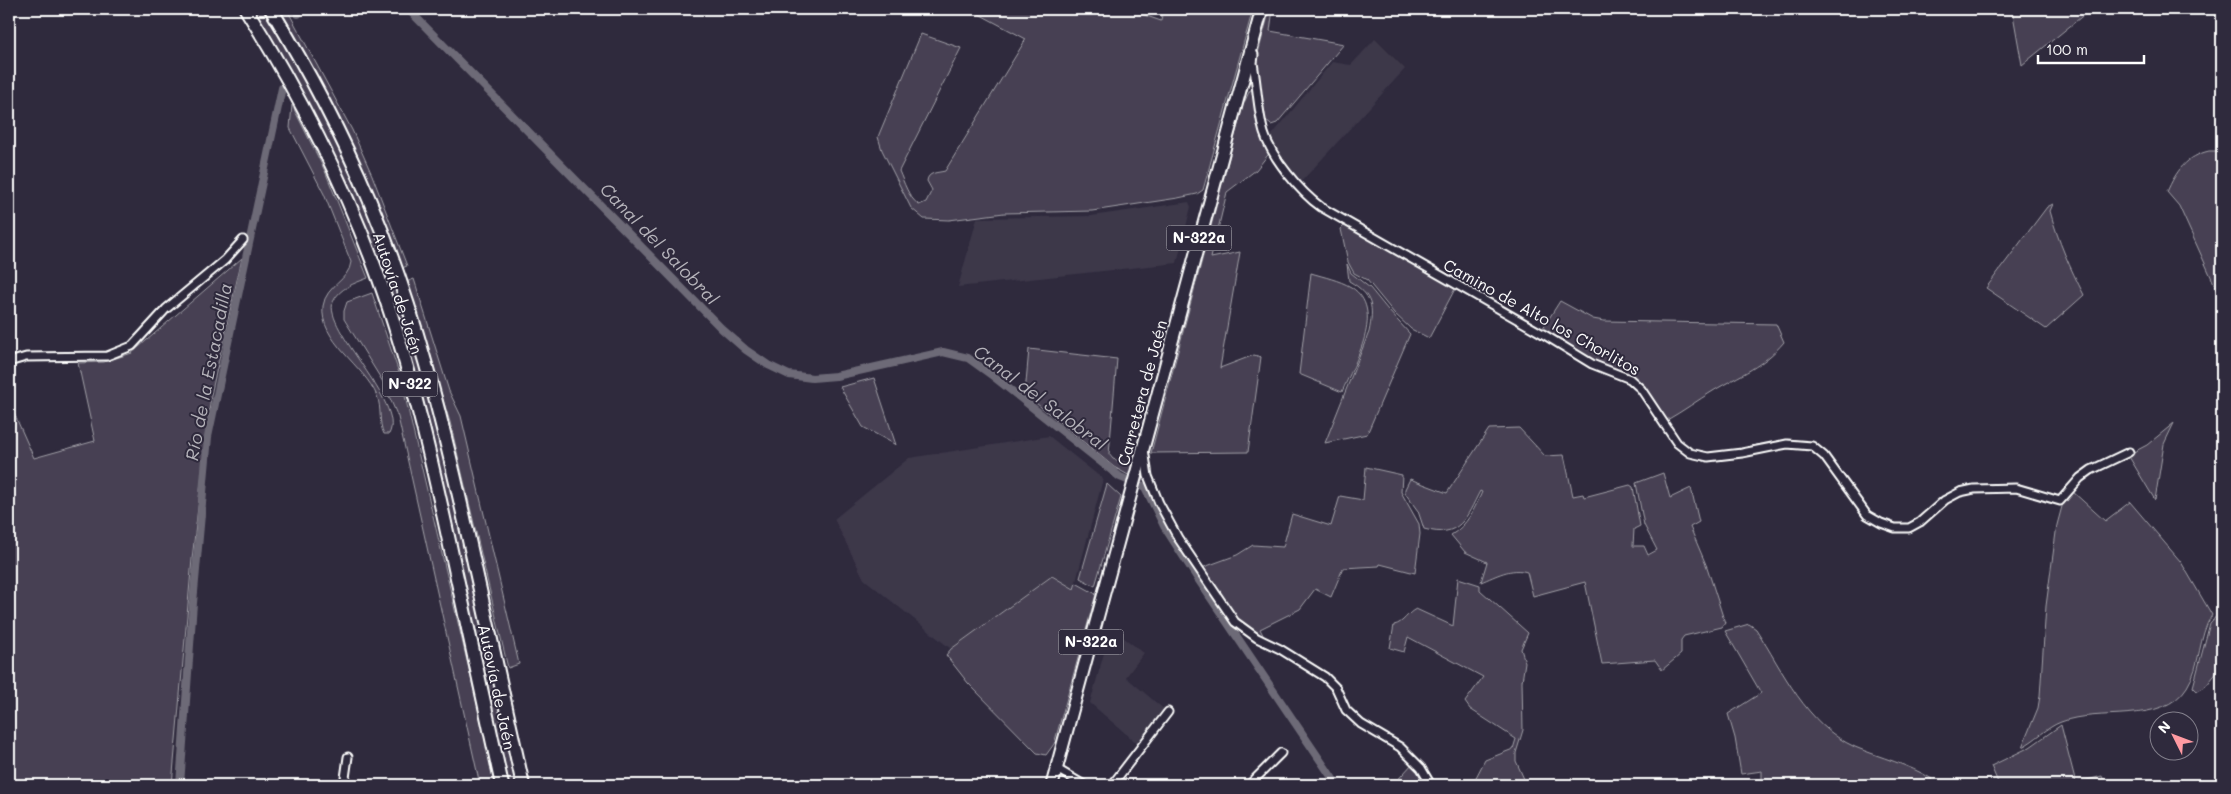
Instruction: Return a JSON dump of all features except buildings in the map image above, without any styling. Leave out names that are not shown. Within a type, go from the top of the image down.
[{"type":"highway","name":"Autovía de Jaén","points":[[246,9],[278,62],[322,147],[355,218],[380,282],[427,446],[502,785]]},
{"type":"highway","name":"Autovía de Jaén","points":[[271,9],[304,64],[341,136],[370,200],[419,339],[458,488],[524,785]]},
{"type":"highway","name":"Carretera de Jaén","points":[[1052,785],[1131,498],[1210,195],[1262,9]]},
{"type":"street","name":"Camino de Alto los Chorlitos","points":[[1256,32],[1253,63],[1264,133],[1271,148],[1298,189],[1321,207],[1592,364],[1630,379],[1641,389],[1677,443],[1690,453],[1708,457],[1742,453],[1787,444],[1812,446],[1824,456],[1867,515],[1895,528],[1909,528],[1920,522],[1945,500],[1960,492],[1974,489],[2016,488],[2060,501],[2080,478],[2091,470],[2130,452]]},
{"type":"street","points":[[9,362],[26,357],[108,356],[132,346],[166,310],[219,266],[243,240]]},
{"type":"street","points":[[1144,448],[1148,476],[1159,503],[1178,538],[1235,622],[1257,638],[1280,649],[1325,677],[1336,688],[1346,710],[1361,724],[1400,747],[1421,768],[1431,785]]},
{"type":"street","points":[[1112,785],[1168,712]]},
{"type":"street","points":[[1249,785],[1281,753]]},
{"type":"street","points":[[344,785],[348,756]]},
{"type":"street","points":[[1057,769],[1084,785]]},
{"type":"shaded area","points":[[252,9],[265,9],[302,71],[364,202],[391,269],[380,272]]},
{"type":"shaded area","points":[[279,9],[287,9],[352,130],[372,175],[407,266],[402,268],[346,136],[314,72]]},
{"type":"shaded area","points":[[979,9],[1127,9],[1161,21],[1163,9],[1253,9],[1203,190],[1197,194],[1178,198],[1092,211],[1004,213],[949,220],[924,219],[911,208],[882,150],[878,137],[921,34],[961,48],[899,171],[915,202],[919,205],[926,202],[932,190],[927,181],[929,176],[933,173],[945,171],[1026,39],[977,13]]},
{"type":"shaded area","points":[[1270,9],[1273,9],[1270,31],[1344,44],[1277,123],[1271,125],[1264,119],[1257,57]]},
{"type":"shaded area","points":[[2012,9],[2091,9],[2022,65]]},
{"type":"shaded area","points":[[1375,39],[1405,69],[1299,184],[1270,139],[1272,135],[1332,62],[1351,65]]},
{"type":"shaded area","points":[[1250,90],[1254,90],[1271,151],[1256,170],[1227,192],[1211,258],[1240,252],[1220,368],[1254,355],[1261,357],[1248,452],[1151,453],[1243,105]]},
{"type":"shaded area","points":[[292,105],[325,171],[368,278],[339,293],[333,302],[333,314],[340,330],[386,405],[391,421],[389,434],[384,434],[382,429],[377,396],[371,385],[335,342],[324,319],[323,306],[325,299],[328,293],[346,274],[351,262],[324,194],[290,128]]},
{"type":"shaded area","points":[[2222,151],[2222,301],[2179,206],[2167,192],[2178,171],[2188,161],[2201,153]]},
{"type":"shaded area","points":[[1189,202],[1191,207],[1177,263],[958,287],[977,218],[1091,216]]},
{"type":"shaded area","points":[[2053,204],[2050,211],[2057,233],[2084,295],[2046,329],[1986,288],[2047,207]]},
{"type":"shaded area","points":[[1346,224],[1456,287],[1429,338],[1411,329],[1394,313],[1367,280],[1354,273],[1348,262],[1341,229]]},
{"type":"shaded area","points":[[242,258],[211,395],[192,559],[172,785],[10,785],[9,402],[34,458],[95,441],[78,363],[104,362],[132,353]]},
{"type":"shaded area","points":[[1347,264],[1351,273],[1370,288],[1410,334],[1367,434],[1325,443],[1371,323],[1370,302],[1363,291],[1349,281]]},
{"type":"shaded area","points":[[1311,273],[1351,287],[1361,297],[1366,309],[1367,323],[1360,352],[1342,392],[1299,374]]},
{"type":"shaded area","points":[[414,279],[449,391],[461,416],[519,664],[508,668],[450,422],[406,282]]},
{"type":"shaded area","points":[[397,284],[428,385],[519,785],[507,785],[385,288]]},
{"type":"shaded area","points":[[372,293],[401,379],[496,785],[480,785],[398,417],[383,382],[344,319],[347,302]]},
{"type":"shaded area","points":[[1560,301],[1593,319],[1604,321],[1776,324],[1784,342],[1768,358],[1751,370],[1667,420],[1662,418],[1639,382],[1602,366],[1541,331]]},
{"type":"shaded area","points":[[1029,349],[1117,359],[1109,454],[1113,459],[1133,465],[1130,476],[1114,467],[1025,394]]},
{"type":"shaded area","points":[[874,378],[896,445],[863,427],[840,387]]},
{"type":"shaded area","points":[[2174,423],[2164,444],[2155,500],[2128,455],[2147,445]]},
{"type":"shaded area","points":[[1519,428],[1545,456],[1564,455],[1573,496],[1583,494],[1584,497],[1630,485],[1633,487],[1640,526],[1634,529],[1633,546],[1644,546],[1648,555],[1657,550],[1644,525],[1636,483],[1663,473],[1670,498],[1691,488],[1699,522],[1690,527],[1707,567],[1725,623],[1722,627],[1684,636],[1681,640],[1681,654],[1662,670],[1655,660],[1602,664],[1585,582],[1533,596],[1527,572],[1509,571],[1481,582],[1487,562],[1465,552],[1451,535],[1466,522],[1482,492],[1480,491],[1466,518],[1454,528],[1446,531],[1424,529],[1418,511],[1405,493],[1410,479],[1447,493],[1489,429]]},
{"type":"shaded area","points":[[1049,436],[1103,479],[1074,589],[1052,576],[951,649],[864,579],[834,519],[909,458]]},
{"type":"shaded area","points":[[1366,467],[1402,475],[1401,492],[1419,524],[1420,534],[1415,573],[1380,564],[1379,566],[1343,568],[1331,597],[1315,589],[1300,609],[1260,629],[1265,639],[1238,622],[1203,570],[1204,567],[1237,555],[1253,545],[1283,547],[1292,514],[1331,526],[1340,496],[1363,500]]},
{"type":"shaded area","points":[[1107,484],[1121,497],[1095,586],[1080,578]]},
{"type":"shaded area","points":[[2072,491],[2105,521],[2130,502],[2181,562],[2212,615],[2204,632],[2192,678],[2176,699],[2162,707],[2146,711],[2076,718],[2061,722],[2022,747],[2038,708],[2046,606],[2057,525],[2064,499]]},
{"type":"shaded area","points":[[1052,576],[1074,589],[1076,583],[1096,594],[1054,744],[1046,755],[1037,753],[968,683],[946,655],[951,649]]},
{"type":"shaded area","points":[[1458,578],[1480,585],[1480,590],[1528,633],[1521,649],[1525,662],[1522,681],[1523,730],[1516,753],[1516,761],[1524,779],[1521,785],[1472,785],[1485,760],[1513,749],[1516,739],[1470,709],[1465,702],[1483,677],[1408,637],[1404,652],[1390,648],[1394,625],[1416,609],[1453,626]]},
{"type":"shaded area","points":[[2222,610],[2222,666],[2206,686],[2197,691],[2193,687],[2210,623]]},
{"type":"shaded area","points":[[1749,624],[1756,629],[1797,696],[1823,725],[1855,747],[1904,765],[1932,779],[1925,785],[1762,785],[1762,771],[1741,774],[1735,738],[1728,714],[1761,693],[1725,631]]},
{"type":"shaded area","points":[[1111,628],[1144,653],[1126,677],[1166,711],[1139,745],[1090,703]]},
{"type":"shaded area","points":[[2061,725],[2076,783],[2102,776],[2106,785],[1999,785],[1991,766],[2030,747]]},
{"type":"shaded area","points":[[1413,763],[1430,785],[1393,785]]},
{"type":"waterway","name":"Río de la Estacadilla","points":[[298,14],[299,9]]},
{"type":"waterway","name":"Canal del Salobral","points":[[408,9],[722,329],[746,350],[768,365],[789,375],[812,378],[836,376],[943,352],[968,358],[1120,477],[1145,487],[1164,526],[1198,579],[1337,785]]},
{"type":"waterway","name":"Río de la Estacadilla","points":[[180,785],[193,603],[208,437],[282,88]]}]
